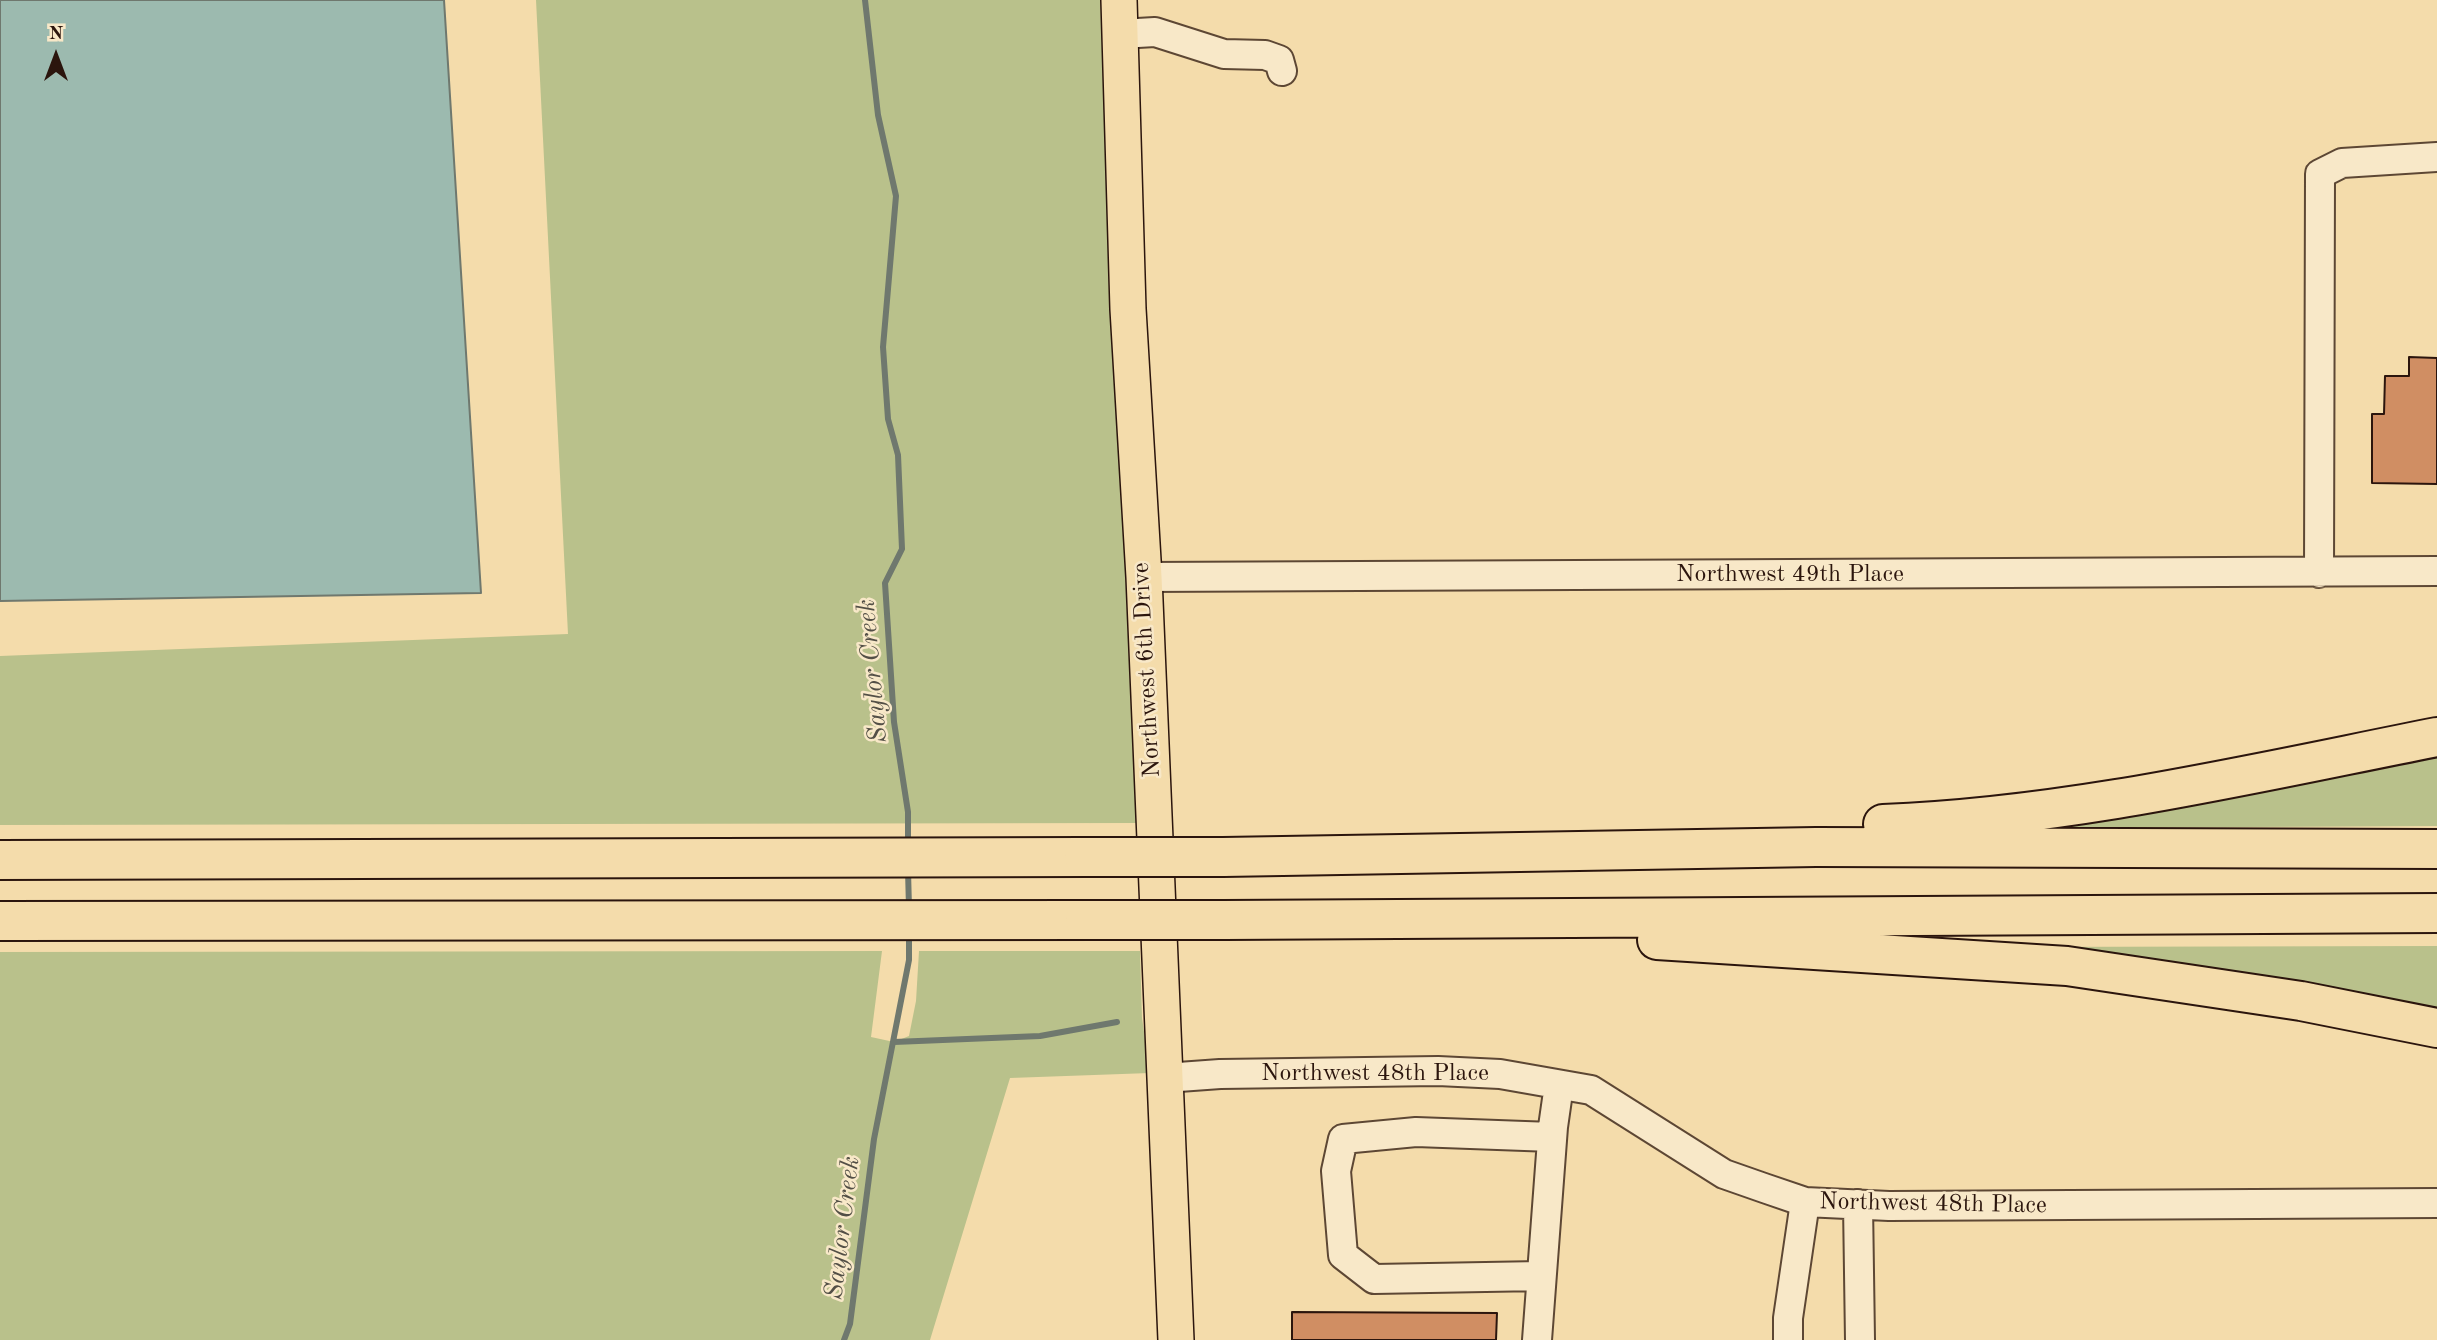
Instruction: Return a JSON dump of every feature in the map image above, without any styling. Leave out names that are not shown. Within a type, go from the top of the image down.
[{"type":"highway","points":[[1416,856],[1700,831],[1904,823],[2062,806],[2233,778],[2437,737]]},
{"type":"highway","points":[[0,860],[1416,856],[1816,847],[2437,849]]},
{"type":"highway","points":[[0,921],[1224,920],[2437,913]]},
{"type":"highway","points":[[1397,919],[1677,942],[2067,966],[2301,1001],[2437,1028]]},
{"type":"main road","name":"Northwest 6th Drive","points":[[1119,0],[1128,309],[1144,577],[1176,1340]]},
{"type":"street","points":[[1120,34],[1155,32],[1224,54],[1265,55],[1279,60],[1282,71]]},
{"type":"street","points":[[2319,573],[2320,174],[2342,163],[2437,157]]},
{"type":"street","name":"Northwest 49th Place","points":[[1144,577],[2437,571]]},
{"type":"street","name":"Northwest 48th Place","points":[[1165,1078],[1220,1073],[1438,1071],[1500,1074],[1591,1090],[1724,1174],[1805,1202],[2437,1203]]},
{"type":"street","points":[[1537,1340],[1552,1137],[1559,1086]]},
{"type":"street","points":[[1541,1276],[1374,1279],[1343,1255],[1336,1171],[1343,1139],[1416,1132],[1552,1137]]},
{"type":"street","points":[[1788,1340],[1788,1318],[1805,1202]]},
{"type":"street","points":[[1858,1204],[1860,1340]]},
{"type":"green space","points":[[536,0],[1101,0],[1136,823],[0,825],[0,656],[568,634]]},
{"type":"green space","points":[[2437,748],[2437,826],[2061,828],[2060,817]]},
{"type":"green space","points":[[2437,946],[2437,1013],[2009,947]]},
{"type":"green space","points":[[882,951],[871,1037],[894,1042],[909,1036],[916,1001],[919,951],[1140,951],[1142,1018],[1150,1073],[1010,1078],[930,1340],[0,1340],[0,952]]},
{"type":"water","points":[[0,0],[444,0],[481,593],[0,601]]},
{"type":"building","points":[[2409,357],[2437,358],[2437,484],[2372,483],[2372,414],[2384,414],[2385,376],[2409,376]]},
{"type":"building","points":[[1292,1312],[1497,1313],[1496,1340],[1292,1340]]},
{"type":"waterway","name":"Saylor Creek","points":[[865,0],[878,115],[896,196],[883,347],[888,419],[898,455],[902,549],[885,583],[894,722],[908,812],[908,845]]},
{"type":"waterway","name":"Saylor Creek","points":[[908,870],[909,908]]},
{"type":"waterway","name":"Saylor Creek","points":[[844,1340],[850,1324],[874,1139],[909,960],[909,933]]},
{"type":"waterway","points":[[894,1042],[1040,1036],[1117,1022]]}]
